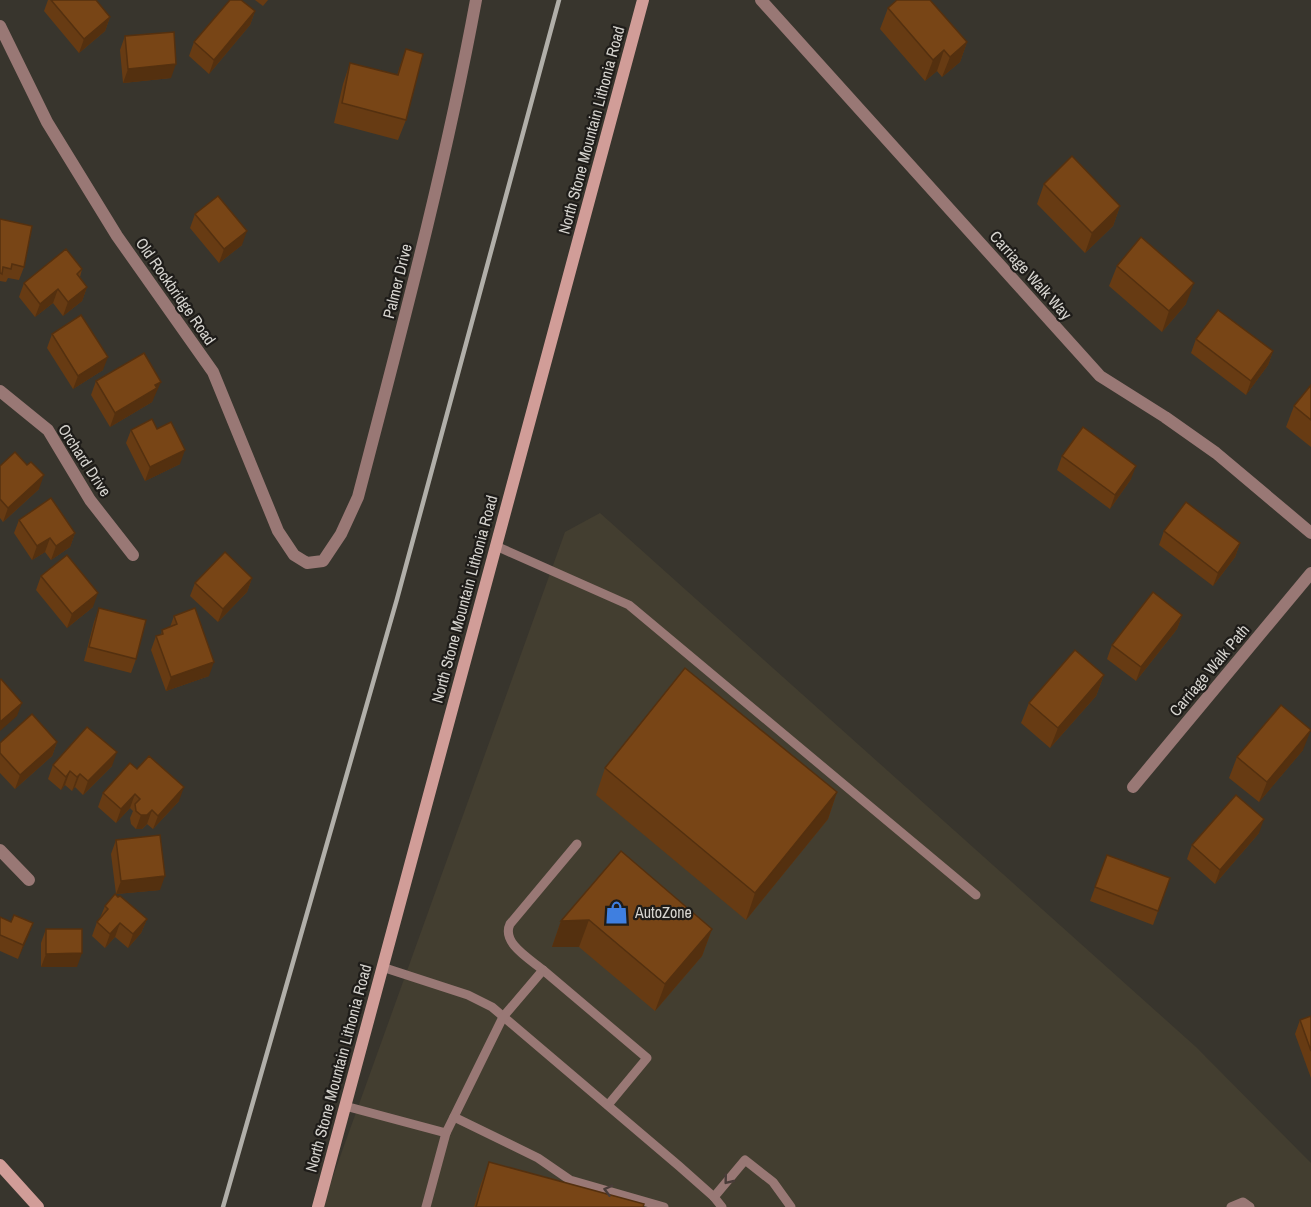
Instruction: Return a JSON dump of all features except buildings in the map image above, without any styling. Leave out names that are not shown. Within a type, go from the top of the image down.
[{"type":"main road","name":"North Stone Mountain Lithonia Road","points":[[318,1207],[643,0]]},
{"type":"main road","points":[[0,1165],[38,1207]]},
{"type":"street","name":"Palmer Drive","points":[[323,561],[341,534],[358,497],[424,244],[459,92],[476,0]]},
{"type":"street","name":"Carriage Walk Way","points":[[761,0],[1100,376],[1216,453],[1311,533]]},
{"type":"street","name":"Old Rockbridge Road","points":[[0,27],[47,122],[117,236],[213,372],[278,531],[294,555],[307,563],[323,561]]},
{"type":"street","name":"Orchard Drive","points":[[0,391],[48,430],[90,500],[133,555]]},
{"type":"street","name":"Carriage Walk Path","points":[[1133,787],[1311,573]]},
{"type":"street","points":[[0,850],[29,880]]},
{"type":"lane","points":[[496,546],[629,605],[976,895]]},
{"type":"lane","points":[[577,844],[507,929],[513,945],[647,1058],[608,1105]]},
{"type":"lane","points":[[382,967],[476,998],[492,1007],[714,1197],[722,1207]]},
{"type":"lane","points":[[426,1207],[447,1132],[503,1017],[543,970]]},
{"type":"lane","points":[[345,1106],[447,1132]]},
{"type":"lane","points":[[454,1117],[538,1158],[570,1180],[664,1207]]},
{"type":"lane","points":[[714,1197],[745,1160],[773,1182],[791,1207]]},
{"type":"lane","points":[[1231,1207],[1243,1203],[1250,1207]]},
{"type":"shaded area","points":[[600,513],[1196,1047],[1311,1163],[1311,1207],[322,1207],[565,532]]},
{"type":"railway","points":[[223,1207],[397,599],[559,0]]},
{"type":"place","name":"AutoZone","points":[[617,912]]}]
